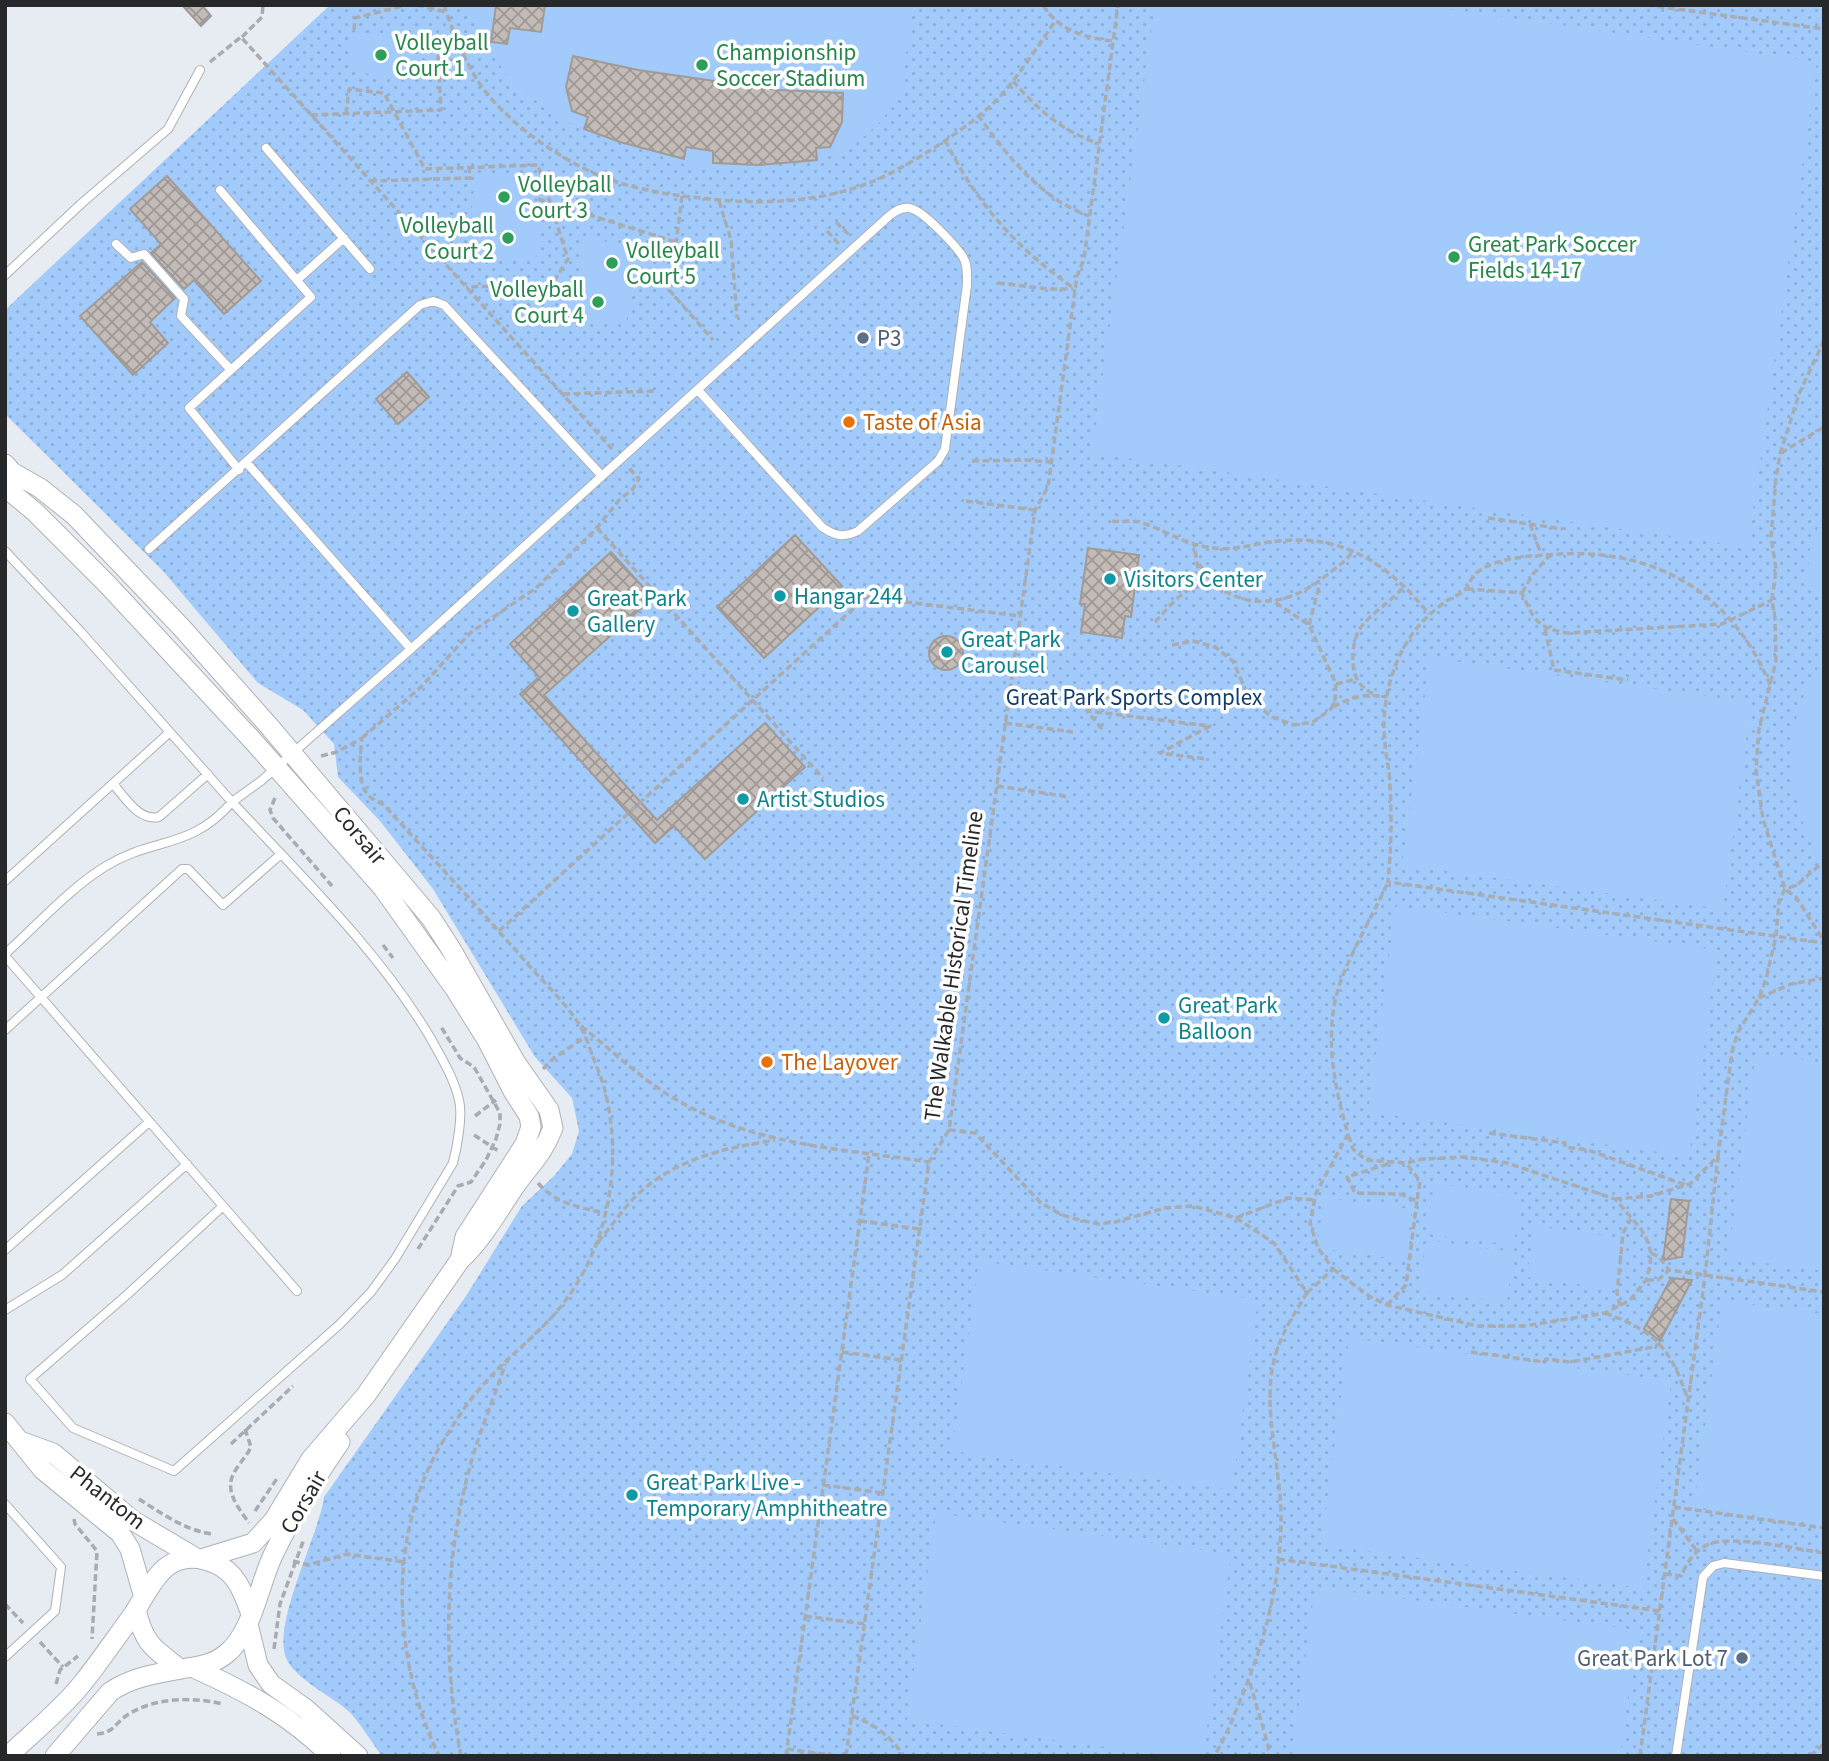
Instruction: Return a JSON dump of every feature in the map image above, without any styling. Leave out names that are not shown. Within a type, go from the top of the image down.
[{"type":"street","name":"Corsair","points":[[5,464],[12,472],[40,488],[74,515],[182,628],[431,918],[516,1063],[549,1110],[553,1128],[542,1152],[520,1179],[476,1245],[460,1260],[366,1395],[312,1459],[274,1520],[253,1543],[199,1559]]},
{"type":"street","name":"Corsair","points":[[5,486],[107,584],[382,887],[487,1040],[529,1116],[531,1128],[525,1144],[465,1237],[460,1260]]},
{"type":"street","name":"Corsair","points":[[249,1619],[275,1552],[311,1483],[344,1437],[366,1395]]},
{"type":"street","name":"Phantom","points":[[5,1423],[43,1470],[120,1533],[130,1549],[140,1602]]},
{"type":"street","name":"Phantom","points":[[19,1441],[53,1452],[132,1520],[199,1559]]},
{"type":"street","points":[[8,1756],[79,1688],[155,1578],[168,1566],[180,1560],[199,1559],[217,1563],[231,1573],[241,1586],[258,1665],[271,1684],[306,1709],[358,1756]]},
{"type":"street","points":[[140,1602],[142,1633],[155,1651],[188,1669],[241,1689],[261,1700],[317,1741],[331,1756]]},
{"type":"street","points":[[55,1756],[110,1692],[137,1678],[215,1662],[239,1641],[249,1619]]},
{"type":"lane","points":[[5,275],[82,203],[168,129],[200,70]]},
{"type":"lane","points":[[266,148],[370,269]]},
{"type":"lane","points":[[220,190],[311,297],[189,408],[239,470]]},
{"type":"lane","points":[[297,1291],[5,955],[91,876],[106,866],[137,852],[173,843],[200,831],[219,817],[232,802],[276,768],[411,649],[898,209],[910,208],[921,212],[963,257],[968,270],[967,285],[945,449],[938,461],[858,531],[848,536],[834,535],[822,527],[698,390]]},
{"type":"lane","points":[[296,280],[344,238]]},
{"type":"lane","points":[[116,244],[131,258],[145,254],[184,299],[181,316],[230,370]]},
{"type":"lane","points":[[149,549],[420,305],[433,301],[444,305],[602,476]]},
{"type":"lane","points":[[246,462],[411,649]]},
{"type":"lane","points":[[5,551],[281,854],[392,981],[426,1031],[451,1077],[460,1102],[457,1147],[453,1163],[395,1259],[371,1292],[239,1416],[174,1471],[73,1428],[30,1379],[130,1293],[223,1206]]},
{"type":"lane","points":[[5,881],[170,732]]},
{"type":"lane","points":[[113,784],[141,815],[149,819],[159,817],[208,774]]},
{"type":"lane","points":[[5,1030],[182,869],[188,869],[223,905],[281,854]]},
{"type":"lane","points":[[5,1250],[149,1122]]},
{"type":"lane","points":[[5,1310],[62,1275],[187,1164]]},
{"type":"lane","points":[[5,1504],[61,1567],[55,1611],[5,1657]]},
{"type":"lane","points":[[1676,1756],[1703,1577],[1713,1566],[1724,1563],[1824,1576]]},
{"type":"path","points":[[200,70],[262,17],[263,5]]},
{"type":"path","points":[[354,30],[355,18],[405,5]]},
{"type":"path","points":[[417,5],[446,12]]},
{"type":"path","points":[[444,5],[450,26],[477,79],[506,113],[542,143],[581,166],[617,182],[654,192],[719,201],[767,202],[842,191],[877,180],[945,140],[1002,95],[1056,20]]},
{"type":"path","points":[[1043,5],[1049,15],[1072,32],[1093,39],[1113,41]]},
{"type":"path","name":"The Walkable Historical Timeline","points":[[846,1756],[929,1162],[949,1130],[1035,510],[1048,487],[1077,276],[1084,259],[1118,5]]},
{"type":"path","points":[[1647,5],[1824,29]]},
{"type":"path","points":[[241,37],[639,479],[597,528],[536,588],[470,633],[421,687],[362,738],[337,752],[321,756]]},
{"type":"path","points":[[310,115],[441,110],[438,57],[440,39]]},
{"type":"path","points":[[1013,80],[1053,121],[1068,131],[1099,144]]},
{"type":"path","points":[[345,114],[349,89],[384,93],[425,169],[538,165],[568,259],[552,284],[466,287]]},
{"type":"path","points":[[978,115],[1013,162],[1035,183],[1073,211],[1089,216]]},
{"type":"path","points":[[945,140],[969,184],[1007,233],[1030,255],[1075,289]]},
{"type":"path","points":[[370,181],[470,177],[469,167]]},
{"type":"path","points":[[682,196],[670,292],[713,340]]},
{"type":"path","points":[[538,199],[676,242]]},
{"type":"path","points":[[719,201],[731,240],[737,318]]},
{"type":"path","points":[[836,222],[858,244]]},
{"type":"path","points":[[827,231],[848,253]]},
{"type":"path","points":[[998,283],[1075,289]]},
{"type":"path","points":[[1824,340],[1799,394],[1780,454],[1771,537],[1776,569],[1772,600],[1776,661],[1759,729],[1757,786],[1763,819],[1785,889],[1796,897],[1824,942]]},
{"type":"path","points":[[563,394],[655,391]]},
{"type":"path","points":[[1780,454],[1824,427]]},
{"type":"path","points":[[972,461],[1051,462]]},
{"type":"path","points":[[967,501],[1035,510]]},
{"type":"path","points":[[1488,519],[1563,529]]},
{"type":"path","points":[[1112,521],[1143,523],[1194,545],[1217,549],[1281,540],[1305,540],[1336,545],[1381,566],[1405,585],[1429,614]]},
{"type":"path","points":[[1530,524],[1541,554]]},
{"type":"path","points":[[597,528],[823,778]]},
{"type":"path","points":[[1190,590],[1198,563],[1194,545]]},
{"type":"path","points":[[1155,622],[1175,600],[1197,587],[1216,588],[1246,600],[1273,601],[1297,594],[1320,582],[1349,558],[1352,551]]},
{"type":"path","points":[[1718,1156],[1686,1185],[1651,1196],[1615,1199],[1507,1163],[1466,1157],[1423,1159],[1406,1163],[1366,1160],[1353,1149],[1339,1102],[1331,1058],[1332,1021],[1342,977],[1388,882],[1392,836],[1384,724],[1387,697],[1396,666],[1407,642],[1429,614],[1466,589],[1474,576],[1487,568],[1522,556],[1541,554],[1595,553],[1650,565],[1692,586],[1733,620],[1760,661],[1770,685]]},
{"type":"path","points":[[1522,593],[1533,574],[1550,555]]},
{"type":"path","points":[[1198,563],[1216,588]]},
{"type":"path","points":[[1308,625],[1320,582]]},
{"type":"path","points":[[1373,694],[1357,680],[1353,662],[1357,633],[1362,625],[1405,585]]},
{"type":"path","points":[[1466,589],[1522,593]]},
{"type":"path","points":[[1522,593],[1531,613],[1545,627],[1558,631],[1587,633],[1722,624],[1772,600]]},
{"type":"path","points":[[499,931],[866,597],[1020,616]]},
{"type":"path","points":[[1273,601],[1308,625],[1336,684],[1335,700],[1331,709]]},
{"type":"path","points":[[1545,627],[1554,670],[1628,680]]},
{"type":"path","points":[[1172,645],[1202,642],[1224,653],[1233,661],[1246,691],[1254,702],[1284,723],[1313,722],[1354,697],[1373,694],[1387,697]]},
{"type":"path","points":[[1336,684],[1357,680]]},
{"type":"path","points":[[1087,710],[1107,696]]},
{"type":"path","points":[[1087,710],[1102,729]]},
{"type":"path","points":[[1087,710],[1210,726],[1160,753],[1206,759]]},
{"type":"path","points":[[1005,723],[1073,732]]},
{"type":"path","points":[[362,738],[359,760],[363,783],[370,797],[384,805],[580,1025],[645,1078],[682,1103],[718,1121],[777,1140],[929,1162]]},
{"type":"path","points":[[997,786],[1070,797]]},
{"type":"path","points":[[275,798],[270,810],[273,818],[336,891]]},
{"type":"path","points":[[1640,1756],[1689,1401],[1732,1052],[1738,1032],[1759,998],[1766,979],[1776,936],[1779,901],[1785,889],[1797,885],[1822,863]]},
{"type":"path","points":[[1388,882],[1824,942]]},
{"type":"path","points":[[381,943],[397,963]]},
{"type":"path","points":[[1759,998],[1791,984],[1824,978]]},
{"type":"path","points":[[413,1257],[458,1186],[471,1182],[492,1146],[500,1124],[500,1113],[474,1067],[460,1058],[433,1015]]},
{"type":"path","points":[[439,1756],[427,1731],[414,1691],[406,1650],[402,1605],[404,1562],[414,1512],[426,1477],[444,1440],[477,1391],[547,1323],[566,1300],[583,1274],[595,1245],[611,1178],[612,1152],[605,1090],[580,1025]]},
{"type":"path","points":[[541,1070],[585,1037]]},
{"type":"path","points":[[475,1116],[494,1101]]},
{"type":"path","points":[[949,1130],[975,1133],[1041,1203],[1072,1218],[1098,1223],[1115,1222],[1165,1208],[1193,1206],[1236,1218],[1274,1243],[1307,1293]]},
{"type":"path","points":[[1489,1133],[1565,1143],[1565,1147],[1588,1150],[1686,1185]]},
{"type":"path","points":[[1348,1134],[1316,1193],[1310,1223],[1318,1248],[1333,1269],[1387,1306],[1478,1326],[1550,1323],[1605,1313],[1620,1306],[1630,1300],[1646,1280],[1651,1253],[1641,1229],[1615,1199]]},
{"type":"path","points":[[474,1135],[492,1146]]},
{"type":"path","points":[[595,1245],[635,1197],[676,1168],[718,1151],[777,1140]]},
{"type":"path","points":[[786,1756],[869,1154]]},
{"type":"path","points":[[1390,1163],[1347,1177],[1354,1193],[1400,1194],[1417,1201]]},
{"type":"path","points":[[1387,1306],[1406,1285],[1419,1181],[1406,1163]]},
{"type":"path","points":[[537,1182],[554,1199],[604,1213]]},
{"type":"path","points":[[1236,1218],[1288,1198],[1316,1200]]},
{"type":"path","points":[[1620,1306],[1617,1293],[1623,1233],[1632,1219]]},
{"type":"path","points":[[860,1221],[919,1229]]},
{"type":"path","points":[[1651,1253],[1659,1257],[1669,1270],[1824,1292]]},
{"type":"path","points":[[1214,1756],[1231,1726],[1249,1681],[1268,1617],[1281,1543],[1279,1476],[1270,1403],[1271,1375],[1282,1338],[1307,1293],[1333,1269]]},
{"type":"path","points":[[1646,1280],[1658,1280],[1669,1270]]},
{"type":"path","points":[[1605,1313],[1629,1322],[1660,1343],[1673,1360],[1689,1401]]},
{"type":"path","points":[[1471,1352],[1545,1362],[1546,1359],[1570,1362],[1654,1347],[1660,1343]]},
{"type":"path","points":[[842,1352],[901,1360]]},
{"type":"path","points":[[461,1756],[450,1693],[450,1571],[468,1471],[506,1361]]},
{"type":"path","points":[[231,1444],[300,1379]]},
{"type":"path","points":[[239,1416],[251,1447],[248,1455],[235,1469],[230,1483],[231,1494],[252,1528]]},
{"type":"path","points":[[823,1485],[883,1493]]},
{"type":"path","points":[[132,1495],[186,1527],[200,1533],[213,1534]]},
{"type":"path","points":[[1674,1507],[1824,1528]]},
{"type":"path","points":[[1673,1519],[1697,1551]]},
{"type":"path","points":[[241,1525],[247,1520]]},
{"type":"path","points":[[87,1646],[92,1640],[94,1629],[97,1559],[94,1547]]},
{"type":"path","points":[[287,1557],[308,1565],[346,1555],[404,1562]]},
{"type":"path","points":[[1278,1559],[1660,1611]]},
{"type":"path","points":[[274,1651],[280,1604],[295,1562]]},
{"type":"path","points":[[805,1616],[865,1624]]},
{"type":"path","points":[[60,1670],[83,1653]]},
{"type":"path","points":[[1249,1681],[1269,1756]]},
{"type":"path","points":[[109,1733],[131,1712],[165,1701],[192,1699],[231,1707]]},
{"type":"path","points":[[852,1716],[883,1731],[904,1756]]},
{"type":"path","points":[[1810,1756],[1824,1744]]},
{"type":"path","points":[[787,1749],[837,1756]]},
{"type":"path","points":[[1004,1756],[1040,1756]]},
{"type":"green space","name":"Great Park Sports Complex","points":[[330,5],[1824,5],[1824,1754],[382,1756],[351,1713],[293,1669],[284,1647],[284,1628],[324,1497],[466,1296],[522,1206],[554,1176],[572,1154],[579,1131],[572,1098],[535,1057],[433,889],[380,821],[338,777],[334,744],[303,710],[258,683],[163,571],[5,414],[5,310]]},
{"type":"green space","name":"Championship Soccer Stadium","points":[[467,5],[913,5],[900,98],[878,124],[848,151],[753,169],[698,169],[574,126],[518,89],[481,40]]},
{"type":"green space","name":"Great Park Soccer Fields 14-17","points":[[1155,5],[1422,5],[1817,62],[1748,547],[1092,453]]},
{"type":"green space","name":"Volleyball Court 1","points":[[353,32],[414,40],[409,79],[348,71]]},
{"type":"green space","points":[[476,173],[537,181],[532,220],[541,222],[536,261],[474,254],[479,214],[471,213]]},
{"type":"green space","points":[[583,239],[645,246],[641,287],[631,287],[626,325],[565,318],[570,279],[578,279]]},
{"type":"green space","points":[[1824,511],[1824,593],[1806,590],[1810,549]]},
{"type":"green space","points":[[1824,657],[1824,866],[1798,807],[1792,742],[1804,694]]},
{"type":"green space","points":[[1430,658],[1751,702],[1723,909],[1402,865]]},
{"type":"green space","points":[[1396,906],[1717,950],[1689,1156],[1368,1112]]},
{"type":"green space","points":[[1756,1053],[1824,1063],[1824,1271],[1728,1258]]},
{"type":"green space","points":[[1434,1183],[1521,1195],[1514,1245],[1427,1234]]},
{"type":"green space","points":[[1324,1198],[1412,1209],[1405,1260],[1317,1248]]},
{"type":"green space","points":[[1534,1226],[1621,1238],[1614,1289],[1527,1277]]},
{"type":"green space","points":[[1426,1240],[1513,1252],[1507,1303],[1419,1291]]},
{"type":"green space","points":[[979,1261],[1258,1300],[1232,1490],[952,1451]]},
{"type":"green space","points":[[1722,1301],[1824,1314],[1824,1525],[1694,1507]]},
{"type":"green space","points":[[1349,1338],[1671,1381],[1643,1588],[1321,1545]]},
{"type":"green space","points":[[936,1513],[1231,1554],[1203,1756],[1172,1756],[907,1720]]},
{"type":"green space","points":[[1315,1587],[1637,1630],[1620,1756],[1292,1756]]},
{"type":"building","points":[[182,5],[202,5],[211,16],[201,26]]},
{"type":"building","points":[[496,5],[545,5],[541,32],[510,28],[507,44],[491,42]]},
{"type":"building","points":[[573,56],[638,70],[778,90],[843,93],[842,122],[830,147],[816,148],[817,160],[759,165],[713,163],[713,151],[686,147],[684,159],[620,142],[584,129],[588,117],[572,111],[566,87]]},
{"type":"building","points":[[167,176],[261,281],[224,314],[194,280],[184,289],[151,253],[161,244],[130,209]]},
{"type":"building","points":[[142,262],[175,298],[150,322],[168,343],[133,375],[80,316]]},
{"type":"building","points":[[407,372],[429,397],[398,424],[376,399]]},
{"type":"building","name":"Hangar 244","points":[[795,535],[842,586],[764,658],[717,607]]},
{"type":"building","name":"Visitors Center","points":[[1088,548],[1139,555],[1131,617],[1125,616],[1122,638],[1081,632],[1085,604],[1080,604]]},
{"type":"building","points":[[611,552],[653,598],[544,695],[635,796],[657,820],[765,723],[805,767],[705,859],[674,826],[655,843],[520,694],[539,677],[510,644]]},
{"type":"building","points":[[946,636],[958,641],[963,653],[958,665],[946,670],[934,665],[929,653],[934,641]]},
{"type":"building","points":[[1671,1199],[1689,1201],[1682,1257],[1663,1260]]},
{"type":"building","points":[[1671,1278],[1692,1280],[1660,1341],[1644,1329]]},
{"type":"place","name":"Volleyball Court 1","points":[[381,55]]},
{"type":"place","name":"Championship Soccer Stadium","points":[[702,65]]},
{"type":"place","name":"Volleyball Court 3","points":[[504,197]]},
{"type":"place","name":"Volleyball Court 2","points":[[508,238]]},
{"type":"place","name":"Great Park Soccer Fields 14-17","points":[[1454,257]]},
{"type":"place","name":"Volleyball Court 5","points":[[612,263]]},
{"type":"place","name":"Volleyball Court 4","points":[[598,302]]},
{"type":"place","name":"P3","points":[[863,338]]},
{"type":"place","name":"Taste of Asia","points":[[849,422]]},
{"type":"place","name":"Visitors Center","points":[[1110,579]]},
{"type":"place","name":"Hangar 244","points":[[780,596]]},
{"type":"place","name":"Great Park Gallery","points":[[573,611]]},
{"type":"place","name":"Great Park Carousel","points":[[947,652]]},
{"type":"place","name":"Artist Studios","points":[[743,799]]},
{"type":"place","name":"Great Park Balloon","points":[[1164,1018]]},
{"type":"place","name":"The Layover","points":[[767,1062]]},
{"type":"place","name":"Great Park Live - Temporary Amphitheatre","points":[[632,1495]]},
{"type":"place","name":"Great Park Lot 7","points":[[1742,1658]]}]
